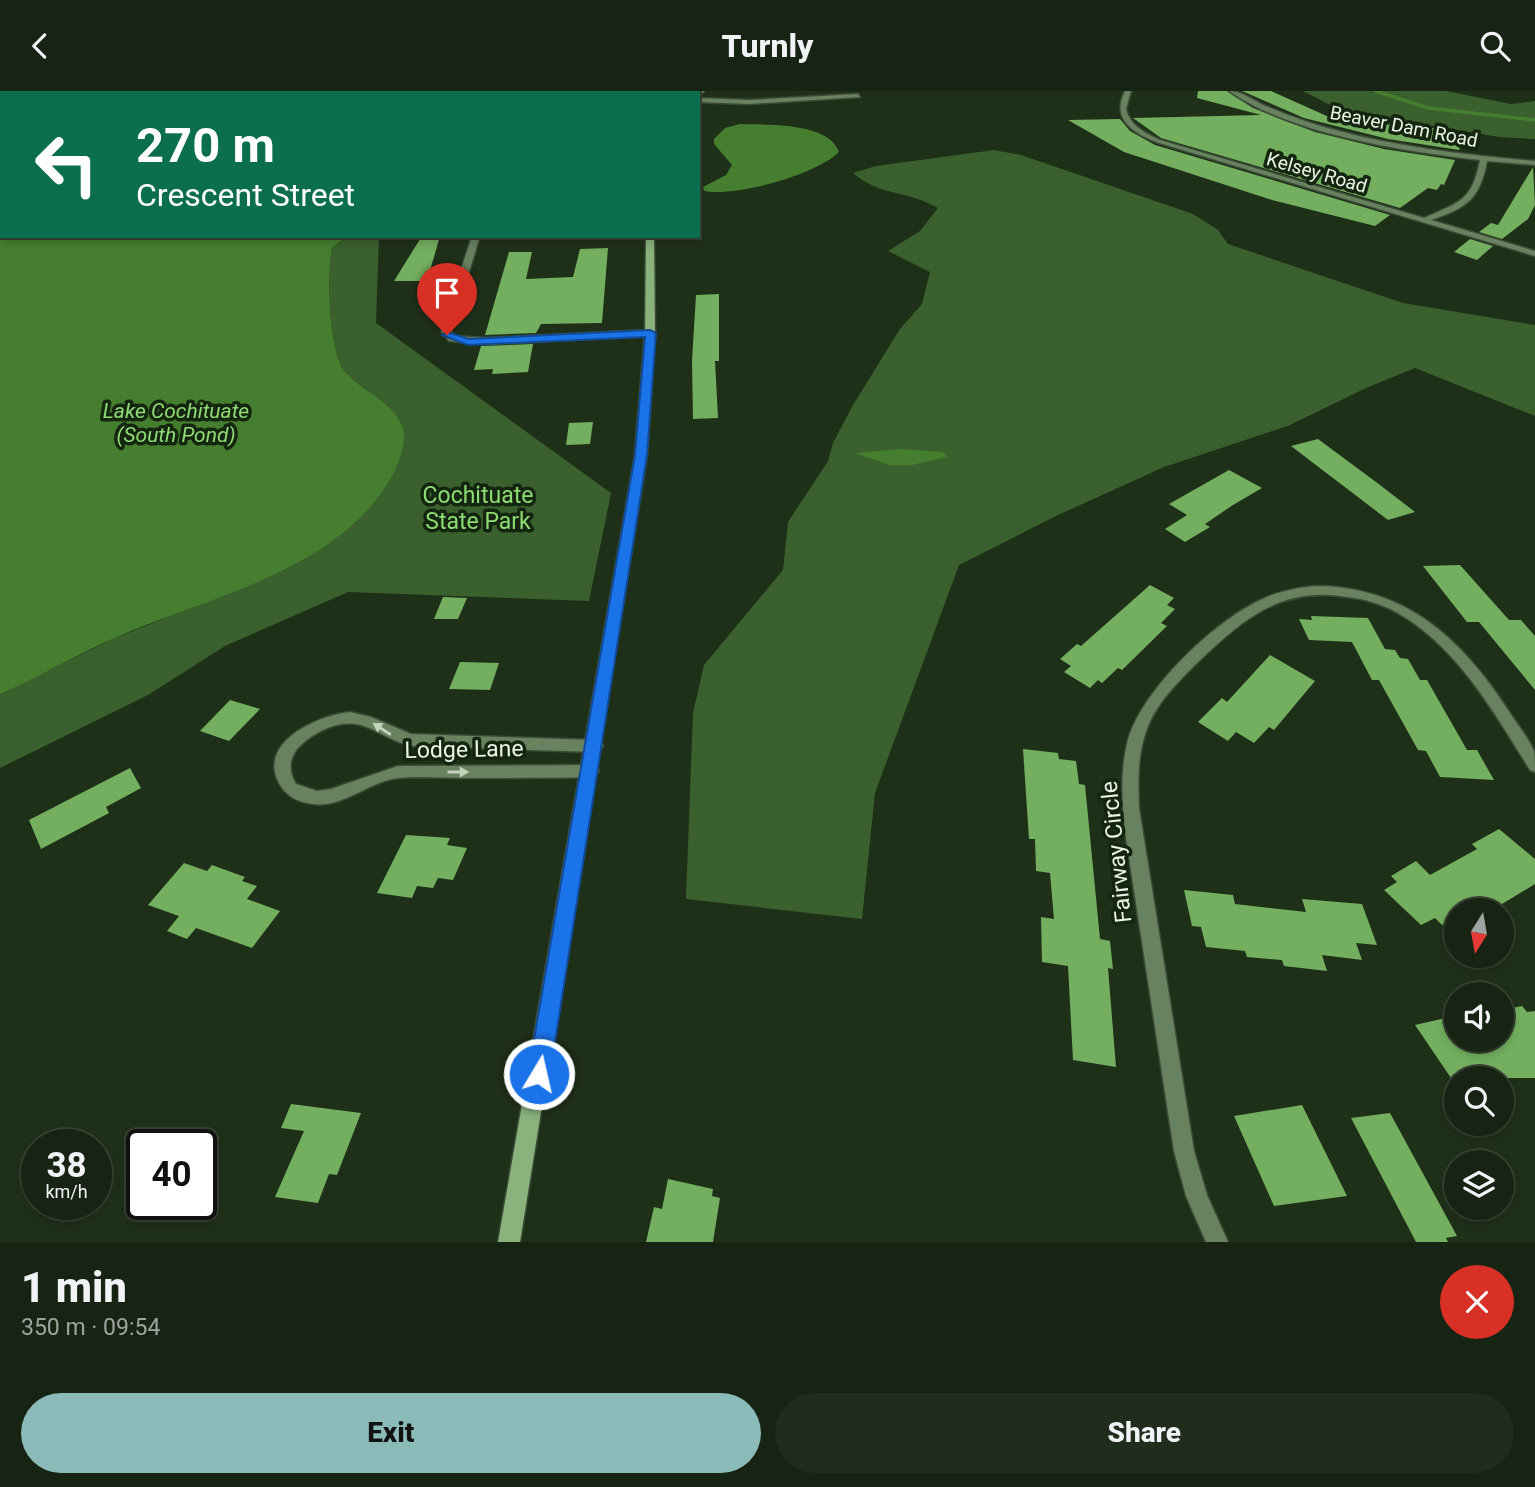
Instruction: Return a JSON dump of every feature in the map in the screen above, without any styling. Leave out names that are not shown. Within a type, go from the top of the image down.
[{"type":"street","name":"Kelsey Road","points":[[1128,91],[1122,106],[1124,117],[1142,134],[1198,155],[1427,219],[1535,254]]},
{"type":"street","name":"Beaver Dam Road","points":[[1232,91],[1272,112],[1367,138],[1483,158],[1535,163]]},
{"type":"street","points":[[700,100],[739,102],[858,96]]},
{"type":"street","points":[[1427,219],[1452,211],[1472,199],[1479,186],[1483,158]]},
{"type":"street","points":[[475,238],[446,331],[452,339],[477,342],[650,333]]},
{"type":"street","points":[[509,1242],[591,771],[643,443],[650,333],[650,238]]},
{"type":"street","name":"Fairway Circle","points":[[1217,1242],[1198,1196],[1184,1151],[1133,826],[1133,754],[1142,721],[1154,702],[1216,638],[1258,605],[1287,592],[1303,590],[1362,593],[1409,613],[1449,646],[1497,704],[1535,766]]},
{"type":"street","name":"Lodge Lane","points":[[591,771],[398,772],[377,777],[336,796],[318,798],[290,789],[282,773],[286,754],[301,736],[324,722],[349,717],[364,719],[387,734],[411,740],[594,746]]},
{"type":"green space","points":[[1303,91],[1446,91],[1511,104],[1535,101],[1535,139],[1499,137],[1340,110]]},
{"type":"green space","points":[[994,150],[1021,155],[1193,214],[1218,230],[1228,244],[1403,303],[1535,325],[1535,416],[1415,368],[1366,388],[1290,425],[1164,467],[1056,516],[959,565],[875,793],[862,919],[686,899],[693,713],[704,665],[783,570],[788,522],[828,461],[833,443],[853,405],[900,329],[922,304],[930,272],[888,251],[920,231],[938,208],[927,202],[873,186],[853,173],[876,166]]},
{"type":"green space","name":"Cochituate State Park","points":[[344,238],[379,238],[376,323],[611,493],[589,601],[348,592],[225,646],[148,695],[0,768],[0,694],[115,638],[269,577],[321,548],[357,519],[372,394],[346,373],[336,349],[329,294],[332,248]]},
{"type":"water","points":[[740,124],[781,125],[810,130],[833,142],[839,152],[813,169],[775,182],[735,191],[704,191],[703,187],[726,175],[732,165],[714,144],[714,139],[725,128]]},
{"type":"water","name":"Lake Cochituate (South Pond)","points":[[0,238],[344,238],[332,248],[330,260],[330,313],[340,363],[353,380],[393,411],[403,428],[402,452],[393,474],[370,507],[341,535],[306,558],[269,577],[115,638],[0,694]]},
{"type":"water","points":[[901,449],[943,452],[948,457],[912,465],[889,465],[855,453]]},
{"type":"building","points":[[1198,91],[1227,91],[1253,108],[1315,132],[1384,149],[1455,160],[1444,185],[1441,184],[1437,190],[1428,188],[1400,208],[1161,138],[1133,118],[1261,115],[1197,98]]},
{"type":"building","points":[[1242,91],[1271,91],[1329,117],[1374,126],[1379,120],[1466,133],[1459,150],[1388,139],[1304,118]]},
{"type":"building","points":[[1120,119],[1130,131],[1155,145],[1390,215],[1375,226],[1272,200],[1124,152],[1068,120]]},
{"type":"building","points":[[1533,167],[1535,205],[1528,219],[1502,239],[1479,232],[1491,223],[1498,225]]},
{"type":"building","points":[[421,238],[439,238],[427,281],[394,281]]},
{"type":"building","points":[[1470,239],[1493,246],[1477,260],[1454,252]]},
{"type":"building","points":[[608,248],[602,323],[541,324],[536,333],[485,335],[509,252],[532,252],[526,279],[573,277],[580,249]]},
{"type":"building","points":[[719,294],[719,361],[715,361],[718,418],[693,419],[692,361],[696,295]]},
{"type":"building","points":[[533,344],[528,372],[492,374],[493,369],[474,370],[481,346]]},
{"type":"building","points":[[593,422],[590,444],[566,445],[569,423]]},
{"type":"building","points":[[1318,439],[1415,512],[1388,520],[1291,446]]},
{"type":"building","points":[[1229,470],[1262,488],[1205,524],[1210,527],[1185,542],[1165,529],[1187,515],[1169,504]]},
{"type":"building","points":[[1460,565],[1509,620],[1521,620],[1535,636],[1535,690],[1479,622],[1467,622],[1423,566]]},
{"type":"building","points":[[1150,585],[1174,598],[1167,605],[1175,609],[1161,623],[1167,626],[1122,670],[1118,668],[1102,683],[1098,680],[1090,688],[1064,672],[1071,666],[1060,659],[1077,644],[1081,646]]},
{"type":"building","points":[[443,597],[467,598],[458,619],[434,619]]},
{"type":"building","points":[[1311,616],[1368,618],[1385,649],[1395,650],[1400,658],[1408,659],[1420,680],[1427,680],[1467,750],[1477,750],[1494,780],[1440,777],[1426,751],[1418,750],[1379,680],[1372,680],[1352,642],[1309,640],[1299,619],[1312,620]]},
{"type":"building","points":[[1270,655],[1315,681],[1274,730],[1269,727],[1254,743],[1236,732],[1228,741],[1198,722],[1222,698],[1227,702]]},
{"type":"building","points":[[460,662],[499,663],[490,690],[449,689]]},
{"type":"building","points":[[230,700],[260,709],[229,741],[200,731]]},
{"type":"building","points":[[1023,749],[1058,753],[1059,759],[1076,761],[1079,784],[1085,785],[1100,939],[1110,941],[1113,969],[1108,968],[1116,1067],[1073,1060],[1068,966],[1042,962],[1041,917],[1054,919],[1050,873],[1036,871],[1035,839],[1029,839]]},
{"type":"building","points":[[130,768],[141,788],[106,807],[109,813],[41,849],[29,820]]},
{"type":"building","points":[[1499,829],[1535,859],[1535,884],[1512,898],[1444,898],[1442,925],[1435,918],[1421,925],[1384,890],[1397,882],[1391,876],[1416,861],[1430,875],[1477,849],[1472,844]]},
{"type":"building","points":[[406,835],[450,838],[447,845],[467,848],[453,880],[438,878],[433,888],[417,886],[412,898],[377,893]]},
{"type":"building","points":[[184,863],[207,871],[212,865],[245,877],[242,881],[257,886],[247,899],[280,911],[252,948],[196,928],[187,939],[167,931],[179,916],[148,905]]},
{"type":"building","points":[[1184,890],[1233,895],[1235,904],[1306,912],[1302,899],[1362,904],[1377,945],[1356,943],[1362,960],[1322,955],[1327,971],[1284,966],[1282,960],[1247,957],[1245,951],[1206,947],[1201,927],[1192,926]]},
{"type":"building","points":[[1522,1006],[1527,1012],[1535,1011],[1535,1078],[1514,1078],[1514,1066],[1444,1068],[1415,1025],[1444,1018],[1444,1052],[1514,1052],[1514,1008]]},
{"type":"building","points":[[291,1104],[361,1113],[337,1175],[329,1174],[318,1203],[275,1197],[304,1131],[281,1128]]},
{"type":"building","points":[[1302,1105],[1347,1196],[1274,1206],[1234,1116]]},
{"type":"building","points":[[1390,1113],[1444,1212],[1444,1220],[1448,1220],[1457,1236],[1446,1238],[1448,1242],[1416,1242],[1351,1118]]},
{"type":"building","points":[[668,1179],[713,1189],[712,1196],[720,1198],[713,1242],[646,1242],[654,1207],[662,1209]]},
{"type":"waterway","points":[[1376,91],[1428,108],[1535,120]]},
{"type":"route","points":[[447,335],[452,339],[468,342],[650,333],[647,407],[641,455],[539,1074]]}]
